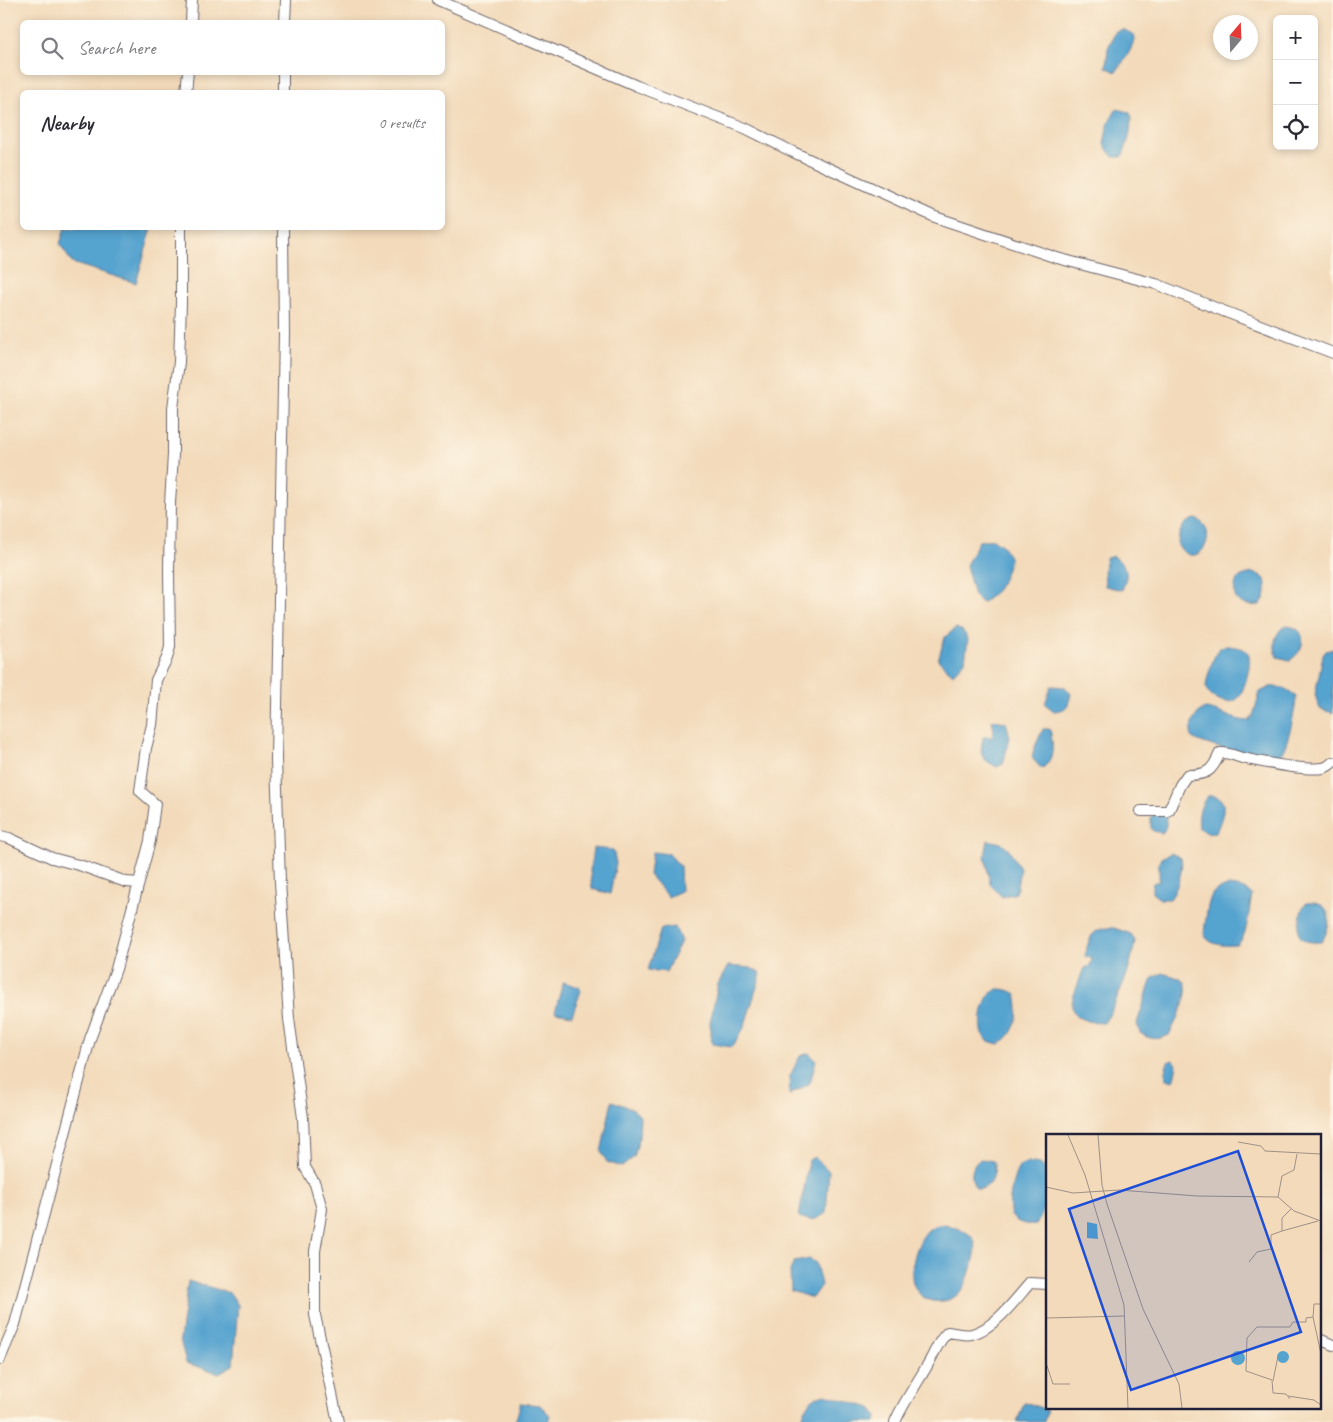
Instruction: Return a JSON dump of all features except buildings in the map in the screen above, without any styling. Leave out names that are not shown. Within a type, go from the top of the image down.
[{"type":"street","points":[[191,20],[192,0]]},
{"type":"street","points":[[285,20],[286,0]]},
{"type":"street","points":[[438,0],[637,86],[745,128],[935,217],[1057,258],[1156,284],[1333,353]]},
{"type":"street","points":[[186,90],[188,75]]},
{"type":"street","points":[[283,75],[283,90]]},
{"type":"street","points":[[0,1359],[15,1324],[90,1039],[116,969],[150,841],[155,804],[140,791],[146,748],[152,725],[156,680],[170,648],[170,503],[173,408],[179,362],[181,230]]},
{"type":"street","points":[[282,230],[284,343],[276,759],[280,882],[289,1019],[303,1118],[305,1167],[315,1184],[322,1209],[316,1251],[315,1315],[338,1422]]},
{"type":"street","points":[[1141,811],[1167,811],[1180,784],[1187,775],[1198,775],[1209,771],[1213,768],[1220,753],[1227,752],[1260,761],[1310,768],[1326,768],[1333,762]]},
{"type":"street","points":[[0,836],[9,838],[52,858],[82,866],[126,882],[139,883]]},
{"type":"street","points":[[895,1422],[901,1407],[928,1364],[941,1338],[948,1332],[970,1334],[984,1329],[995,1321],[1030,1283],[1046,1284]]},
{"type":"street","points":[[1320,1339],[1333,1345]]},
{"type":"water","points":[[1123,29],[1134,35],[1134,39],[1128,54],[1116,72],[1106,67],[1108,48],[1116,31]]},
{"type":"water","points":[[1117,109],[1129,112],[1131,115],[1129,136],[1122,157],[1113,157],[1104,145],[1109,122]]},
{"type":"water","points":[[64,230],[151,230],[136,283],[72,263],[60,244]]},
{"type":"water","points":[[1195,519],[1203,524],[1207,531],[1207,539],[1205,546],[1194,555],[1186,553],[1178,546],[1179,537],[1184,525]]},
{"type":"water","points":[[993,539],[1003,546],[1010,559],[1001,584],[982,603],[974,596],[966,565],[979,541]]},
{"type":"water","points":[[1114,556],[1126,571],[1126,579],[1122,590],[1105,586],[1104,569],[1106,558]]},
{"type":"water","points":[[1252,573],[1260,575],[1265,579],[1266,593],[1260,605],[1246,605],[1238,601],[1235,594],[1235,585],[1238,579]]},
{"type":"water","points":[[1285,626],[1298,630],[1302,640],[1299,651],[1290,660],[1277,657],[1275,648],[1275,640],[1281,629]]},
{"type":"water","points":[[956,628],[963,631],[968,639],[965,661],[953,674],[938,660],[945,637]]},
{"type":"water","points":[[1229,646],[1247,652],[1249,668],[1240,696],[1234,701],[1229,702],[1214,698],[1207,691],[1206,686],[1209,671],[1218,649]]},
{"type":"water","points":[[1333,649],[1333,713],[1320,709],[1315,695],[1323,655],[1326,651]]},
{"type":"water","points":[[1051,686],[1065,687],[1071,694],[1068,704],[1062,710],[1054,711],[1045,704]]},
{"type":"water","points":[[1270,687],[1284,689],[1296,697],[1288,738],[1279,756],[1272,758],[1249,755],[1222,749],[1192,738],[1193,722],[1203,709],[1249,721],[1253,716],[1260,692]]},
{"type":"water","points":[[992,720],[1006,722],[1010,737],[1003,764],[997,767],[987,761],[981,753],[983,737],[992,737],[994,730]]},
{"type":"water","points":[[1043,729],[1050,730],[1052,749],[1050,759],[1042,769],[1032,758]]},
{"type":"water","points":[[1208,796],[1215,796],[1223,803],[1221,821],[1216,832],[1207,832],[1199,828],[1198,819],[1200,811]]},
{"type":"water","points":[[1162,813],[1166,817],[1165,829],[1162,833],[1153,831],[1151,828],[1151,818],[1153,814]]},
{"type":"water","points":[[988,840],[1001,843],[1010,851],[1020,869],[1016,893],[1002,897],[990,884],[985,856]]},
{"type":"water","points":[[593,848],[613,850],[616,863],[610,894],[592,889],[590,871]]},
{"type":"water","points":[[652,852],[669,854],[680,866],[681,891],[668,897],[649,875]]},
{"type":"water","points":[[1171,853],[1181,858],[1182,867],[1175,890],[1170,899],[1160,899],[1152,893],[1152,887],[1153,883],[1159,881],[1161,858]]},
{"type":"water","points":[[1228,886],[1245,889],[1252,895],[1244,936],[1237,945],[1214,943],[1206,938],[1204,934],[1209,902],[1213,893]]},
{"type":"water","points":[[1306,903],[1315,903],[1326,909],[1329,920],[1322,942],[1309,942],[1300,935],[1301,915]]},
{"type":"water","points":[[675,927],[681,941],[666,972],[648,970],[661,929]]},
{"type":"water","points":[[1106,928],[1114,928],[1131,934],[1135,940],[1128,972],[1111,1012],[1104,1023],[1100,1023],[1084,1020],[1075,1014],[1072,1002],[1083,970],[1085,967],[1089,967],[1092,960],[1085,955],[1089,941],[1093,934]]},
{"type":"water","points":[[728,966],[751,968],[761,974],[744,1028],[732,1047],[712,1044],[710,1022],[718,984]]},
{"type":"water","points":[[1163,973],[1185,982],[1186,994],[1182,1009],[1169,1035],[1161,1038],[1151,1038],[1140,1033],[1137,1024],[1151,981],[1154,977]]},
{"type":"water","points":[[563,982],[579,987],[581,991],[572,1015],[555,1012]]},
{"type":"water","points":[[997,989],[1007,990],[1016,994],[1018,1008],[1016,1022],[1010,1035],[999,1044],[987,1040],[982,1031],[981,1024],[987,998]]},
{"type":"water","points":[[809,1053],[816,1060],[810,1083],[789,1095],[790,1076],[800,1056]]},
{"type":"water","points":[[1173,1060],[1177,1064],[1172,1081],[1166,1078],[1165,1071],[1168,1062]]},
{"type":"water","points":[[612,1101],[633,1109],[640,1116],[639,1138],[634,1157],[622,1167],[607,1162],[601,1152]]},
{"type":"water","points":[[814,1157],[829,1171],[826,1213],[819,1218],[810,1220],[799,1217],[809,1160]]},
{"type":"water","points":[[981,1159],[993,1161],[994,1174],[988,1185],[980,1189],[976,1188],[972,1180],[972,1172],[975,1164]]},
{"type":"water","points":[[1028,1162],[1040,1164],[1046,1169],[1045,1205],[1036,1224],[1019,1222],[1011,1215],[1012,1189],[1016,1174],[1021,1165]]},
{"type":"water","points":[[945,1224],[968,1233],[975,1242],[976,1248],[967,1282],[962,1290],[955,1297],[938,1302],[922,1296],[916,1290],[913,1282],[912,1267],[917,1248],[923,1236],[933,1227]]},
{"type":"water","points":[[810,1259],[816,1263],[821,1285],[812,1298],[791,1291],[790,1271],[794,1262]]},
{"type":"water","points":[[188,1281],[230,1293],[238,1305],[233,1365],[219,1373],[186,1363],[180,1339]]},
{"type":"water","points":[[825,1394],[871,1408],[877,1417],[876,1422],[801,1422],[804,1411],[811,1400]]},
{"type":"water","points":[[521,1403],[540,1405],[550,1415],[548,1422],[515,1422]]},
{"type":"water","points":[[1024,1403],[1046,1410],[1044,1422],[1017,1422]]}]
